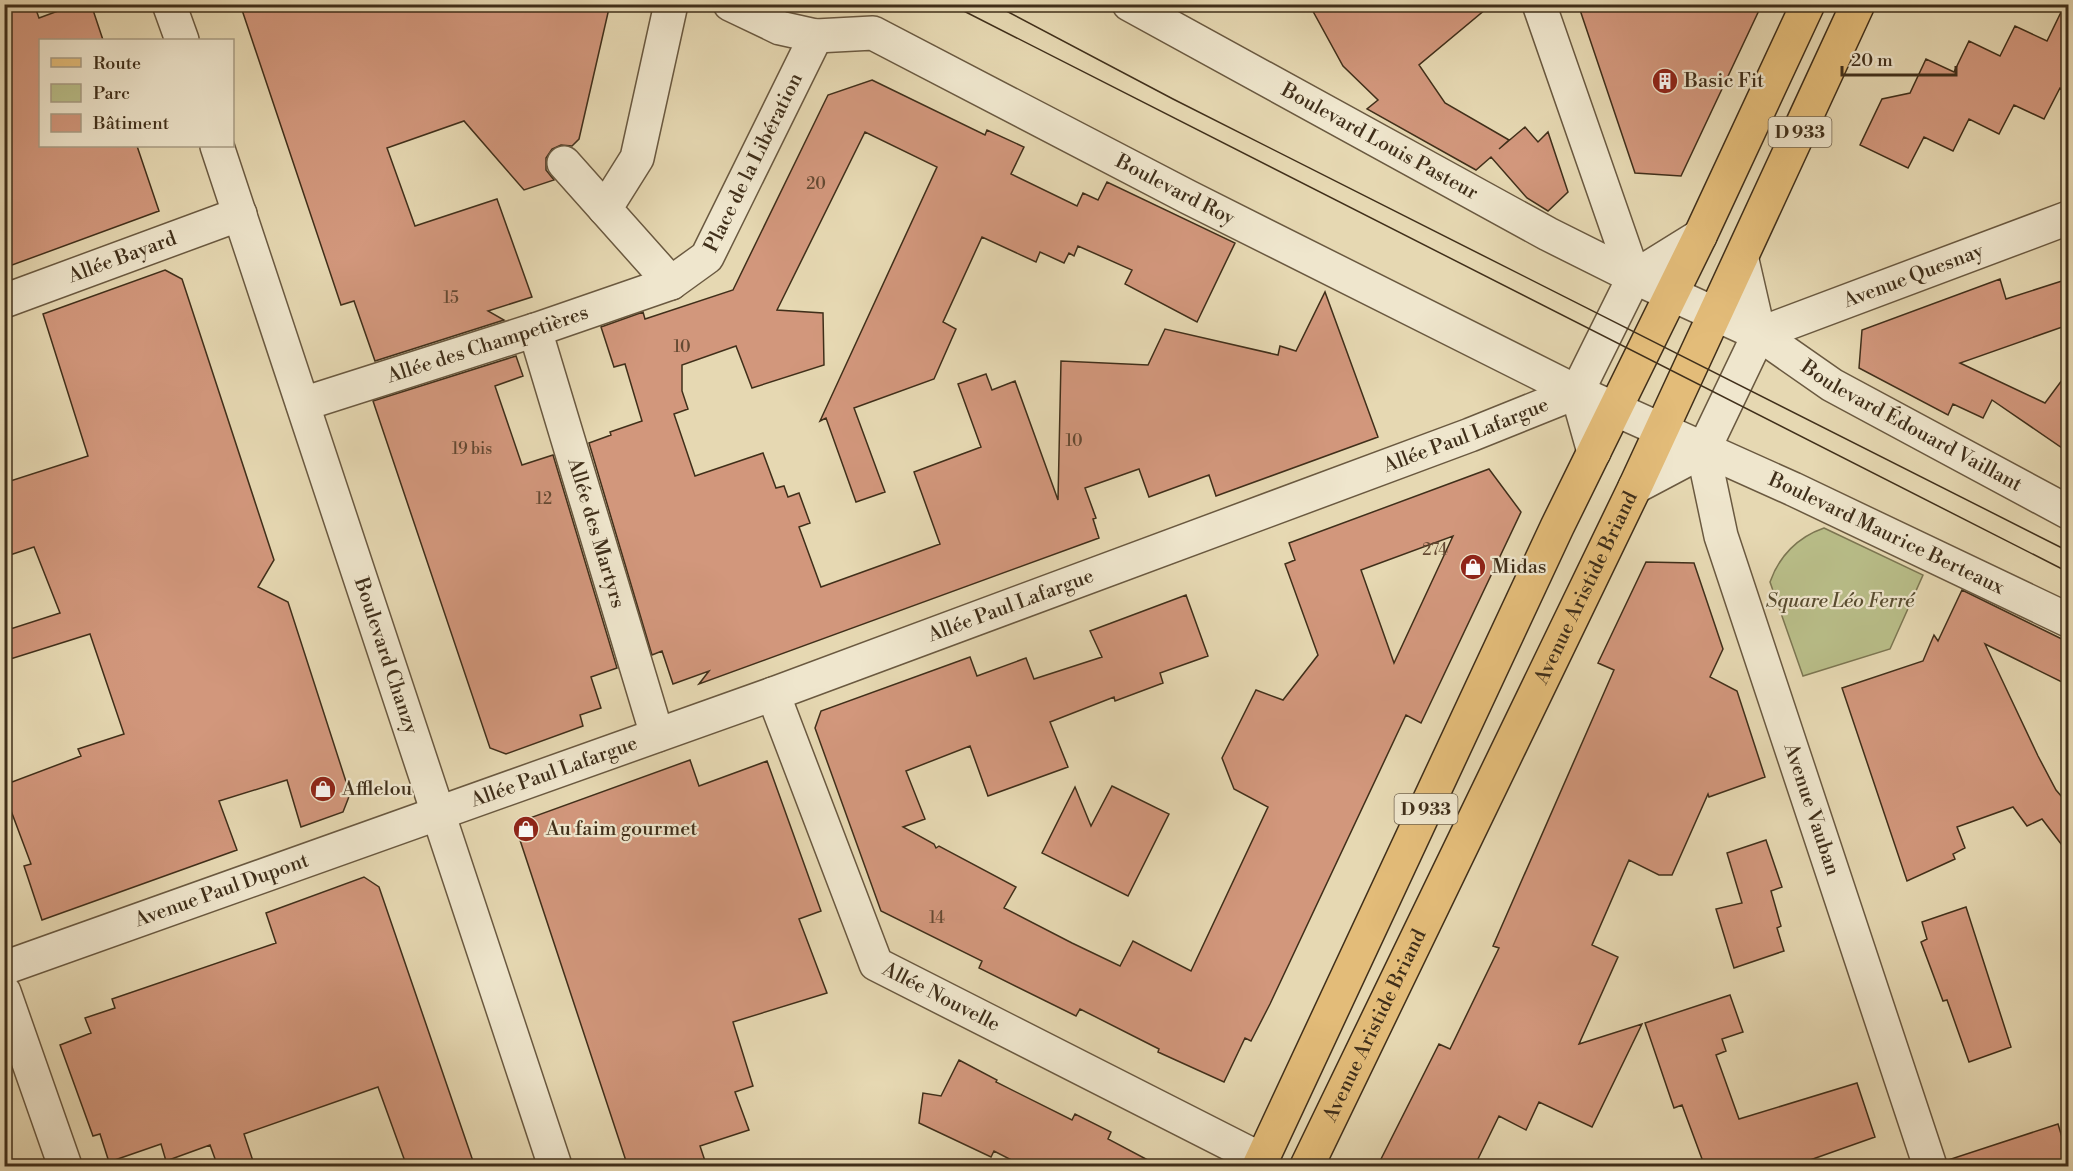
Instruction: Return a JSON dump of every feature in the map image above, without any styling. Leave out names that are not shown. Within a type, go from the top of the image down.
[{"type":"main road","name":"D 933","points":[[1261,1163],[1594,452],[1700,236],[1808,4]]},
{"type":"main road","name":"Avenue Aristide Briand","points":[[1307,1167],[1635,487],[1742,260],[1858,4]]},
{"type":"street","points":[[169,4],[182,39]]},
{"type":"street","points":[[605,209],[636,158],[671,4]]},
{"type":"street","name":"Boulevard Roy","points":[[730,4],[780,28],[816,36],[873,33],[1188,196],[1577,392],[1661,430]]},
{"type":"street","name":"Boulevard Louis Pasteur","points":[[1129,4],[1478,196],[1634,277],[1716,314]]},
{"type":"street","points":[[1539,4],[1634,277]]},
{"type":"street","name":"Place de la Libération","points":[[671,283],[707,257],[816,36]]},
{"type":"street","name":"Boulevard Chanzy","points":[[217,147],[440,811],[555,1167]]},
{"type":"street","points":[[564,163],[671,283]]},
{"type":"street","name":"Allée Bayard","points":[[4,302],[240,214]]},
{"type":"street","name":"Avenue Quesnay","points":[[1759,334],[2068,218]]},
{"type":"street","points":[[1594,452],[1577,392],[1634,277],[1700,236]]},
{"type":"street","points":[[1635,487],[1703,451],[1759,334],[1742,260]]},
{"type":"street","name":"Allée des Champetières","points":[[303,404],[535,330],[671,283]]},
{"type":"street","name":"Boulevard Édouard Vaillant","points":[[1716,314],[1759,334],[1832,385],[2068,513]]},
{"type":"street","name":"Allée des Martyrs","points":[[535,330],[657,735]]},
{"type":"street","name":"Allée Paul Lafargue","points":[[440,811],[772,694],[1459,439],[1577,392]]},
{"type":"street","name":"Boulevard Maurice Berteaux","points":[[1661,430],[1703,451],[1794,489],[2068,620]]},
{"type":"street","name":"Avenue Vauban","points":[[1703,451],[1721,536],[1930,1167]]},
{"type":"street","name":"Allée Nouvelle","points":[[772,694],[876,964],[1261,1163]]},
{"type":"street","name":"Avenue Paul Dupont","points":[[4,968],[440,811]]},
{"type":"street","points":[[4,992],[65,1167]]},
{"type":"green space","name":"Square Léo Ferré","points":[[1824,528],[1923,575],[1890,649],[1803,676],[1770,582],[1784,556],[1798,542]]},
{"type":"building","points":[[4,4],[34,4],[39,18],[77,4],[91,4],[103,39],[39,39],[39,147],[137,147],[159,211],[4,268]]},
{"type":"building","points":[[240,4],[610,4],[579,139],[572,146],[561,145],[552,149],[546,158],[546,170],[554,180],[524,190],[464,121],[387,148],[415,226],[497,199],[532,297],[488,311],[504,320],[375,361],[354,301],[341,305]]},
{"type":"building","points":[[1309,4],[1492,4],[1419,65],[1445,103],[1509,140],[1499,149],[1525,127],[1538,142],[1548,132],[1568,192],[1548,211],[1527,198],[1491,157],[1476,170],[1367,109],[1378,100],[1343,66]]},
{"type":"building","name":"Basic Fit","points":[[1578,4],[1762,4],[1681,176],[1635,173]]},
{"type":"building","points":[[2065,4],[2068,4],[2068,92],[2060,88],[2044,119],[2014,105],[1999,134],[1969,119],[1953,151],[1924,137],[1908,168],[1860,145],[1882,99],[1910,93],[1926,59],[1954,72],[1969,41],[2000,56],[2015,26],[2047,41]]},
{"type":"building","points":[[872,80],[985,135],[987,130],[1024,147],[1011,174],[1077,206],[1083,193],[1098,200],[1107,182],[1235,243],[1197,322],[1125,284],[1132,270],[1078,246],[1074,256],[1069,253],[1064,263],[1040,252],[1036,262],[982,237],[943,322],[956,329],[934,379],[854,408],[885,492],[856,502],[826,418],[820,421],[937,167],[865,132],[777,310],[823,313],[824,365],[752,388],[736,346],[682,365],[682,391],[688,409],[674,414],[695,476],[763,453],[776,488],[784,486],[788,497],[799,493],[810,523],[799,527],[821,587],[940,544],[914,472],[981,447],[958,384],[986,374],[992,390],[1015,381],[1058,500],[1061,361],[1148,365],[1165,329],[1278,355],[1280,346],[1296,351],[1325,292],[1378,437],[1216,496],[1209,475],[1149,497],[1139,469],[1085,488],[1096,518],[1093,519],[1099,538],[699,684],[709,671],[673,684],[662,651],[652,655],[589,443],[611,435],[610,432],[642,421],[625,364],[614,367],[601,327],[643,312],[645,319],[733,290],[828,95]]},
{"type":"building","points":[[165,270],[182,279],[274,560],[258,587],[288,602],[350,794],[343,812],[301,827],[287,780],[219,801],[237,850],[42,920],[24,866],[31,864],[4,792],[4,785],[81,756],[78,749],[124,734],[90,634],[4,661],[4,631],[60,613],[34,547],[4,557],[4,483],[88,456],[43,314]]},
{"type":"building","points":[[2000,279],[2006,299],[2068,279],[2068,325],[1960,363],[2045,403],[2068,372],[2068,452],[1992,400],[1983,418],[1953,404],[1948,415],[1859,368],[1862,330]]},
{"type":"building","points":[[516,356],[523,376],[495,386],[522,465],[553,455],[617,668],[591,677],[601,708],[580,715],[583,726],[506,754],[490,748],[373,401]]},
{"type":"building","points":[[1489,469],[1521,512],[1421,723],[1406,715],[1270,1004],[1251,1041],[1245,1038],[1224,1082],[1158,1052],[1159,1049],[1080,1009],[1076,1016],[979,968],[982,961],[881,911],[815,728],[821,711],[970,657],[977,676],[1026,658],[1034,679],[1102,657],[1090,631],[1186,595],[1208,656],[1160,673],[1163,683],[1115,701],[1114,697],[1050,722],[1068,767],[988,796],[970,746],[906,771],[925,819],[903,827],[934,844],[936,848],[939,846],[1016,887],[1004,908],[1072,943],[1120,966],[1133,941],[1191,971],[1268,807],[1234,789],[1222,758],[1256,690],[1283,700],[1318,655],[1285,564],[1295,560],[1289,543]],"holes":[[[1453,536],[1394,663],[1361,570]]]},
{"type":"building","points":[[1646,562],[1694,563],[1723,649],[1710,677],[1737,691],[1765,777],[1709,797],[1708,794],[1672,875],[1659,875],[1629,860],[1592,945],[1618,957],[1579,1044],[1642,1024],[1592,1127],[1539,1102],[1526,1130],[1499,1116],[1474,1167],[1377,1167],[1439,1044],[1450,1049],[1499,948],[1493,946],[1614,670],[1598,663]]},
{"type":"building","points":[[1962,590],[2068,642],[2068,685],[1985,644],[2038,756],[2056,790],[2068,804],[2068,853],[2042,819],[2027,826],[2013,807],[1957,827],[1965,848],[1953,854],[1955,859],[1907,881],[1842,688],[1923,661],[1934,635],[1938,641]]},
{"type":"building","points":[[690,760],[699,786],[767,761],[821,911],[799,919],[827,993],[733,1022],[753,1086],[735,1092],[749,1130],[700,1146],[707,1167],[628,1167],[518,834],[527,819]]},
{"type":"building","points":[[1112,786],[1169,814],[1128,896],[1042,853],[1075,787],[1091,826]]},
{"type":"building","points":[[1766,840],[1782,887],[1771,891],[1781,926],[1777,928],[1784,951],[1734,968],[1716,909],[1742,903],[1727,853]]},
{"type":"building","points":[[364,877],[379,887],[475,1167],[407,1167],[378,1087],[244,1134],[255,1167],[218,1167],[210,1145],[166,1161],[161,1144],[109,1162],[100,1134],[93,1136],[60,1045],[91,1033],[85,1018],[115,1008],[112,999],[276,943],[266,913]]},
{"type":"building","points":[[1966,907],[2011,1047],[1969,1062],[1947,1000],[1943,1001],[1921,942],[1927,939],[1922,922]]},
{"type":"building","points":[[1730,995],[1743,1032],[1722,1039],[1726,1051],[1716,1055],[1739,1119],[1857,1083],[1875,1137],[1810,1160],[1812,1167],[1705,1167],[1682,1105],[1674,1108],[1645,1023]]},
{"type":"building","points":[[959,1060],[997,1080],[996,1082],[1072,1120],[1075,1114],[1111,1132],[1108,1139],[1161,1167],[1025,1167],[994,1151],[991,1157],[919,1123],[923,1093],[941,1096]]},
{"type":"building","points":[[2058,1124],[2068,1157],[2068,1167],[1948,1167],[1948,1160]]},
{"type":"tram line","points":[[950,4],[2068,572]]},
{"type":"tram line","points":[[993,4],[1173,99],[2068,551]]},
{"type":"place","name":"Basic Fit","points":[[1665,81]]},
{"type":"place","name":"Midas","points":[[1473,567]]},
{"type":"place","name":"Afflelou","points":[[323,789]]},
{"type":"place","name":"Au faim gourmet","points":[[526,829]]}]
